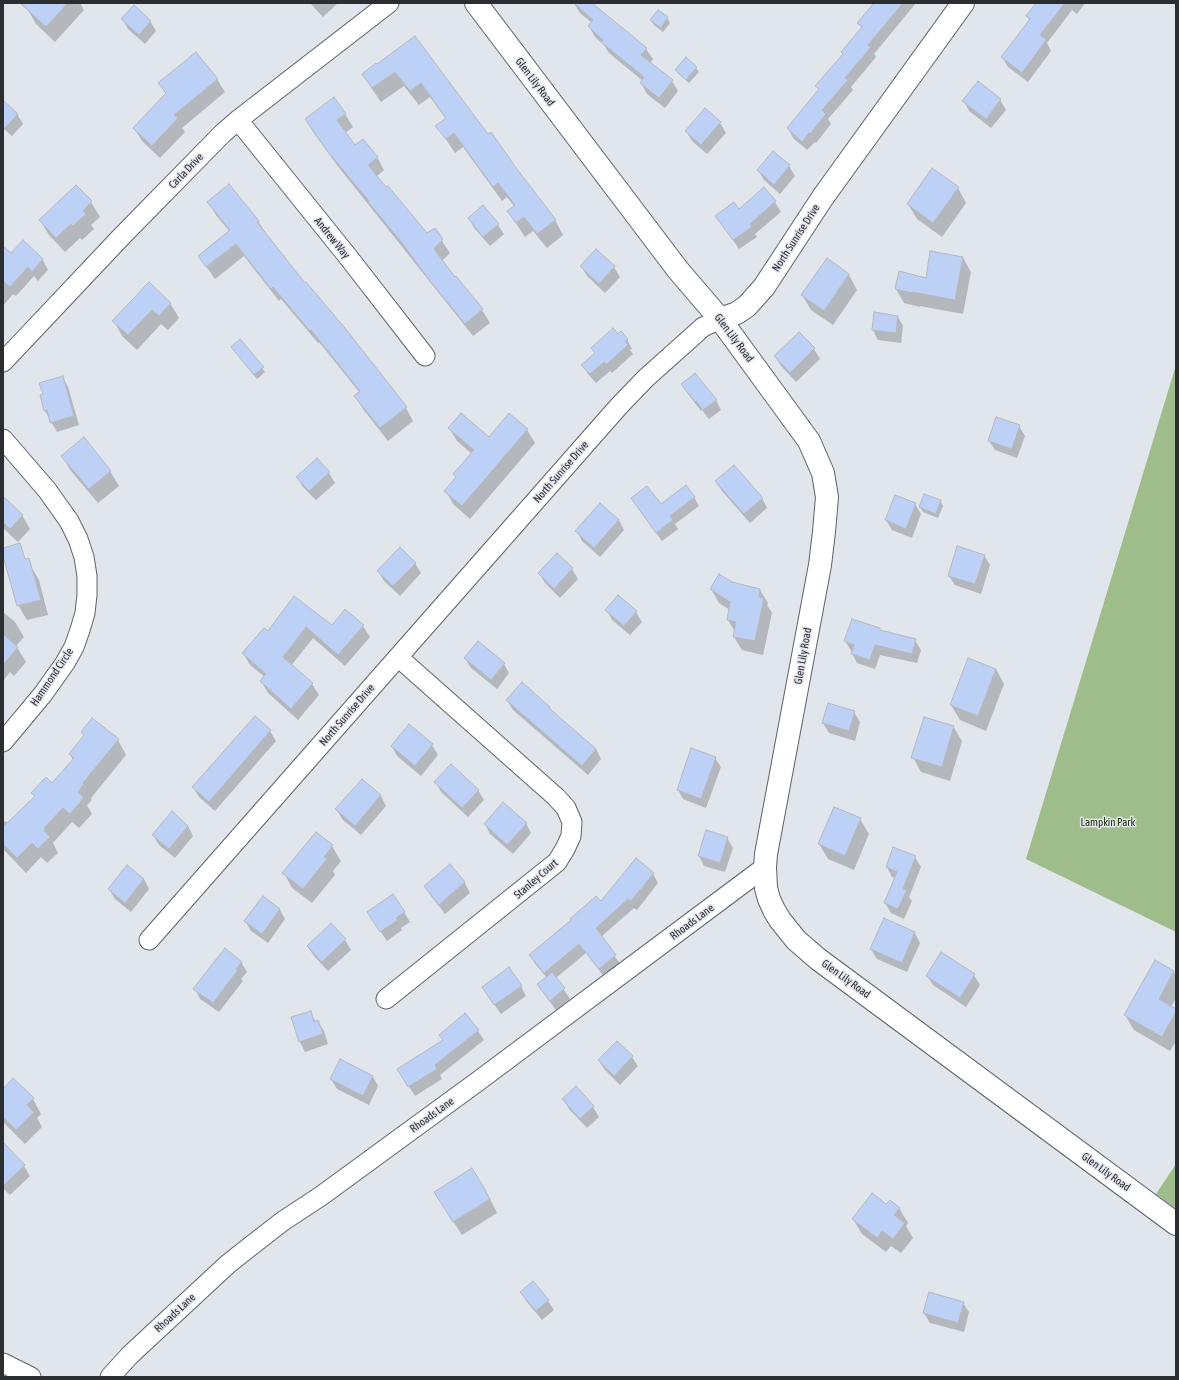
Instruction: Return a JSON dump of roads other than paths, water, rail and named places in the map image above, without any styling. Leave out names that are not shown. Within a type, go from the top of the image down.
[{"type":"street","name":"Carla Drive","points":[[3,362],[122,236],[207,149],[238,120],[389,3]]},
{"type":"street","name":"Glen Lily Road","points":[[476,3],[678,270],[720,319],[809,440],[823,473],[827,497],[820,565],[766,854],[766,888],[774,910],[788,930],[818,959],[1176,1224]]},
{"type":"street","name":"North Sunrise Drive","points":[[148,940],[619,406],[646,378],[703,327],[737,313],[748,306],[764,287],[823,197],[962,3]]},
{"type":"street","name":"Andrew Way","points":[[238,120],[349,258],[425,356]]},
{"type":"street","name":"Hammond Circle","points":[[3,439],[47,490],[69,521],[78,539],[84,557],[87,576],[85,613],[80,630],[68,658],[43,694],[3,742]]},
{"type":"street","name":"Stanley Court","points":[[386,998],[557,862],[565,850],[571,836],[572,822],[566,808],[556,797],[398,656]]},
{"type":"street","name":"Rhoads Lane","points":[[110,1377],[130,1355],[228,1264],[253,1244],[283,1221],[333,1188],[478,1082],[765,867]]},
{"type":"street","points":[[3,1363],[31,1377]]},
{"type":"park label","name":"Lampkin Park","points":[[1108,823]]}]
